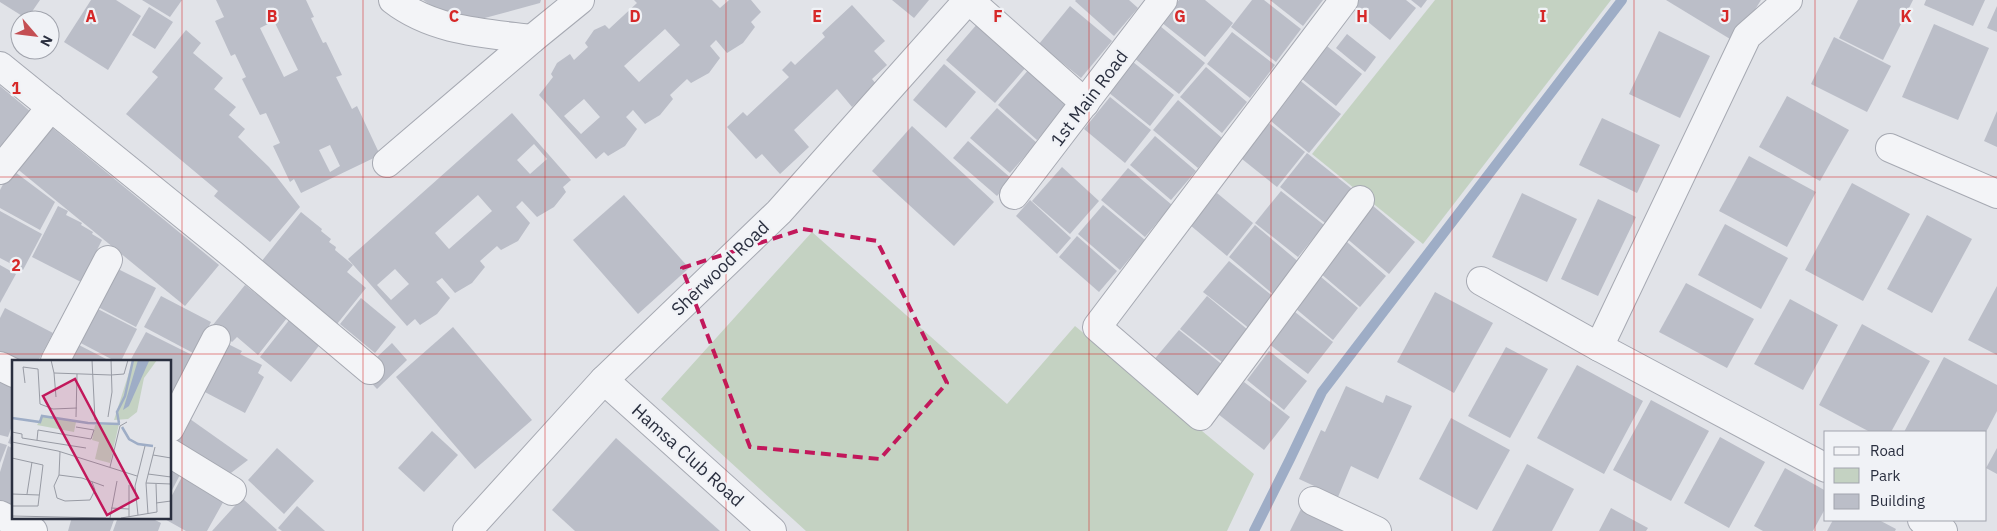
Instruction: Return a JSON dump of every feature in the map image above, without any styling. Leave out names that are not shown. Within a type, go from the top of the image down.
[{"type":"street","points":[[393,0],[409,13],[462,31],[532,39]]},
{"type":"street","points":[[387,163],[580,0]]},
{"type":"street","points":[[969,0],[1085,103]]},
{"type":"street","name":"Sherwood Road","points":[[467,531],[604,380],[779,212],[969,0]]},
{"type":"street","name":"1st Main Road","points":[[1014,195],[1163,0]]},
{"type":"street","points":[[1344,0],[1097,328],[1200,416],[1360,200]]},
{"type":"street","points":[[1599,347],[1747,36],[1788,0]]},
{"type":"street","points":[[0,66],[370,370]]},
{"type":"street","points":[[0,170],[52,107]]},
{"type":"street","points":[[1890,148],[1997,194]]},
{"type":"street","points":[[56,360],[108,260]]},
{"type":"street","points":[[1482,280],[1599,347],[1824,467]]},
{"type":"street","points":[[171,426],[216,339]]},
{"type":"street","points":[[0,366],[12,373]]},
{"type":"street","name":"Hamsa Club Road","points":[[604,380],[772,531]]},
{"type":"street","points":[[171,454],[232,491]]},
{"type":"street","points":[[1313,500],[1376,531]]},
{"type":"street","points":[[0,515],[33,531]]},
{"type":"street","points":[[1924,521],[1943,531]]},
{"type":"highlighted area","points":[[803,229],[877,241],[947,383],[880,459],[750,447],[682,268]]},
{"type":"green space","points":[[1435,0],[1611,0],[1423,244],[1312,154]]},
{"type":"green space","points":[[812,232],[1007,404],[1075,326],[1254,474],[1227,531],[806,531],[661,399]]},
{"type":"building","points":[[0,0],[40,0],[33,10],[13,10],[0,2]]},
{"type":"building","points":[[91,0],[116,0],[141,16],[108,70],[64,42]]},
{"type":"building","points":[[142,0],[182,0],[170,17]]},
{"type":"building","points":[[216,0],[306,0],[314,17],[311,18],[323,43],[326,42],[342,75],[336,77],[352,109],[357,106],[380,155],[301,193],[294,179],[290,182],[273,146],[280,143],[266,113],[260,115],[242,79],[246,77],[235,54],[231,56],[215,21],[224,17]],"holes":[[[274,21],[298,70],[284,77],[260,28]],[[330,145],[340,166],[330,172],[319,150]]]},
{"type":"building","points":[[423,0],[541,0],[540,3],[481,19],[454,21]]},
{"type":"building","points":[[634,0],[712,0],[720,8],[729,0],[751,0],[761,12],[751,22],[755,27],[743,43],[727,53],[716,40],[710,46],[720,58],[709,73],[691,83],[687,79],[670,95],[673,99],[660,115],[645,124],[633,110],[626,117],[637,129],[625,146],[608,156],[604,152],[596,159],[539,95],[553,77],[551,74],[557,63],[570,54],[574,60],[588,47],[585,43],[594,30],[605,25],[609,29],[637,3]],"holes":[[[665,29],[680,45],[639,82],[624,66]],[[584,99],[600,117],[581,134],[564,116]]]},
{"type":"building","points":[[892,0],[929,0],[914,18]]},
{"type":"building","points":[[1076,0],[1129,0],[1138,8],[1114,36]]},
{"type":"building","points":[[1179,0],[1205,0],[1233,23],[1205,57],[1161,22]]},
{"type":"building","points":[[1252,0],[1264,0],[1301,29],[1276,62],[1231,27]]},
{"type":"building","points":[[1270,0],[1323,0],[1303,26]]},
{"type":"building","points":[[1356,0],[1406,0],[1416,8],[1390,40],[1350,7]]},
{"type":"building","points":[[1411,0],[1427,0],[1421,8]]},
{"type":"building","points":[[1666,0],[1761,0],[1735,42]]},
{"type":"building","points":[[1858,0],[1913,0],[1883,60],[1839,38]]},
{"type":"building","points":[[1926,0],[1985,0],[1973,26],[1924,5]]},
{"type":"building","points":[[852,5],[885,41],[874,51],[887,65],[872,79],[877,85],[852,107],[837,89],[794,130],[809,147],[780,174],[762,154],[756,159],[727,127],[743,112],[747,116],[789,77],[782,70],[791,61],[795,65],[825,37],[822,33]]},
{"type":"building","points":[[1070,6],[1112,41],[1081,78],[1039,44]]},
{"type":"building","points":[[1997,6],[1997,32],[1987,28]]},
{"type":"building","points":[[149,7],[173,22],[155,49],[132,35]]},
{"type":"building","points":[[978,23],[1027,66],[995,103],[946,60]]},
{"type":"building","points":[[1934,24],[1989,48],[1958,120],[1902,97]]},
{"type":"building","points":[[1160,26],[1205,63],[1179,94],[1134,58]]},
{"type":"building","points":[[186,30],[201,43],[193,53],[223,78],[214,89],[236,107],[229,115],[245,129],[238,137],[269,167],[300,207],[270,242],[214,196],[218,191],[126,114],[158,77],[152,72]]},
{"type":"building","points":[[1659,31],[1710,56],[1680,118],[1629,94]]},
{"type":"building","points":[[1232,32],[1275,65],[1250,98],[1207,64]]},
{"type":"building","points":[[1347,34],[1376,57],[1365,72],[1336,48]]},
{"type":"building","points":[[1834,37],[1891,66],[1867,112],[1811,84]]},
{"type":"building","points":[[1323,43],[1362,74],[1336,106],[1297,75]]},
{"type":"building","points":[[1133,62],[1174,95],[1150,126],[1108,92]]},
{"type":"building","points":[[944,64],[976,92],[946,128],[913,100]]},
{"type":"building","points":[[1206,67],[1247,102],[1222,133],[1180,97]]},
{"type":"building","points":[[1030,68],[1070,103],[1037,140],[998,105]]},
{"type":"building","points":[[1297,78],[1341,114],[1309,153],[1265,116]]},
{"type":"building","points":[[0,86],[37,117],[0,157]]},
{"type":"building","points":[[1787,96],[1849,130],[1820,181],[1759,147]]},
{"type":"building","points":[[1110,97],[1151,130],[1125,163],[1084,129]]},
{"type":"building","points":[[1178,100],[1222,138],[1198,168],[1153,130]]},
{"type":"building","points":[[997,108],[1037,143],[1010,173],[970,138]]},
{"type":"building","points":[[1997,111],[1997,147],[1984,141]]},
{"type":"building","points":[[512,113],[571,180],[563,187],[566,192],[554,207],[537,217],[522,201],[516,207],[530,223],[518,241],[501,250],[497,246],[480,261],[485,267],[472,283],[455,293],[442,278],[436,282],[450,298],[437,314],[420,325],[415,319],[407,326],[348,259]],"holes":[[[534,144],[547,159],[530,174],[517,160]],[[478,195],[492,211],[449,249],[435,233]],[[395,269],[409,284],[391,300],[377,285]]]},
{"type":"building","points":[[1602,118],[1660,145],[1637,193],[1579,165]]},
{"type":"building","points":[[1265,120],[1305,152],[1277,187],[1237,155]]},
{"type":"building","points":[[49,125],[219,265],[185,306],[15,167]]},
{"type":"building","points":[[912,126],[994,202],[954,246],[872,171]]},
{"type":"building","points":[[1155,136],[1196,171],[1171,200],[1130,165]]},
{"type":"building","points":[[968,141],[1012,179],[997,196],[953,158]]},
{"type":"building","points":[[1307,153],[1352,189],[1325,223],[1280,187]]},
{"type":"building","points":[[1749,156],[1816,192],[1787,247],[1719,211]]},
{"type":"building","points":[[1062,167],[1099,201],[1070,234],[1032,201]]},
{"type":"building","points":[[1128,168],[1172,205],[1145,237],[1101,200]]},
{"type":"building","points":[[11,169],[55,202],[40,230],[0,208],[0,190]]},
{"type":"building","points":[[1852,183],[1910,214],[1863,301],[1805,270]]},
{"type":"building","points":[[1281,191],[1324,225],[1298,257],[1255,223]]},
{"type":"building","points":[[1217,193],[1253,223],[1227,256],[1190,225]]},
{"type":"building","points":[[1522,193],[1577,219],[1547,282],[1492,257]]},
{"type":"building","points":[[624,195],[689,268],[638,314],[573,240]]},
{"type":"building","points":[[1598,199],[1636,217],[1598,296],[1561,279]]},
{"type":"building","points":[[1030,200],[1071,238],[1057,254],[1016,216]]},
{"type":"building","points":[[1103,205],[1145,240],[1120,270],[1078,234]]},
{"type":"building","points":[[1372,205],[1415,242],[1389,274],[1345,237]]},
{"type":"building","points":[[58,206],[68,211],[66,215],[82,223],[81,225],[102,240],[81,282],[32,257]]},
{"type":"building","points":[[0,211],[42,234],[23,270],[0,258]]},
{"type":"building","points":[[301,212],[331,239],[329,242],[336,247],[335,250],[353,265],[347,272],[366,288],[337,324],[261,262]]},
{"type":"building","points":[[1927,215],[1972,239],[1932,313],[1887,289]]},
{"type":"building","points":[[1725,224],[1788,258],[1761,309],[1698,275]]},
{"type":"building","points":[[1255,225],[1300,263],[1274,295],[1229,257]]},
{"type":"building","points":[[1077,236],[1117,271],[1099,292],[1059,257]]},
{"type":"building","points":[[1347,242],[1386,276],[1360,307],[1320,273]]},
{"type":"building","points":[[1229,261],[1275,298],[1250,329],[1203,292]]},
{"type":"building","points":[[0,265],[16,274],[0,303]]},
{"type":"building","points":[[118,269],[156,288],[136,327],[98,307]]},
{"type":"building","points":[[1321,277],[1358,308],[1333,340],[1295,308]]},
{"type":"building","points":[[1686,283],[1754,319],[1727,368],[1659,332]]},
{"type":"building","points":[[245,285],[287,318],[258,355],[237,337],[232,342],[212,326]]},
{"type":"building","points":[[1997,286],[1997,355],[1968,340]]},
{"type":"building","points":[[1435,292],[1493,323],[1454,393],[1397,362]]},
{"type":"building","points":[[161,296],[211,322],[195,354],[144,327]]},
{"type":"building","points":[[1207,296],[1248,330],[1222,362],[1180,329]]},
{"type":"building","points":[[361,298],[396,327],[375,353],[340,324]]},
{"type":"building","points":[[1790,299],[1838,325],[1803,390],[1754,364]]},
{"type":"building","points":[[92,306],[137,329],[122,360],[113,360],[75,340]]},
{"type":"building","points":[[5,308],[53,333],[39,360],[16,360],[0,352],[0,318]]},
{"type":"building","points":[[1295,312],[1333,342],[1308,374],[1269,344]]},
{"type":"building","points":[[290,319],[321,343],[291,382],[260,357]]},
{"type":"building","points":[[1862,324],[1930,361],[1892,431],[1868,431],[1819,405]]},
{"type":"building","points":[[453,327],[532,420],[475,469],[396,377]]},
{"type":"building","points":[[1179,330],[1224,366],[1198,399],[1152,362]]},
{"type":"building","points":[[146,332],[196,357],[177,393],[171,390],[171,360],[131,360]]},
{"type":"building","points":[[226,343],[242,351],[240,354],[262,365],[258,373],[264,377],[245,413],[201,390]]},
{"type":"building","points":[[392,343],[407,360],[377,389],[361,372]]},
{"type":"building","points":[[77,344],[108,360],[69,360]]},
{"type":"building","points":[[1506,347],[1548,369],[1510,438],[1468,416]]},
{"type":"building","points":[[1269,351],[1307,381],[1284,410],[1247,380]]},
{"type":"building","points":[[1944,357],[1997,385],[1997,411],[1987,431],[1905,431]]},
{"type":"building","points":[[1577,365],[1643,401],[1604,474],[1537,438]]},
{"type":"building","points":[[0,377],[12,383],[12,426],[8,437],[0,435]]},
{"type":"building","points":[[1244,382],[1290,417],[1264,450],[1218,414]]},
{"type":"building","points":[[1346,386],[1383,403],[1386,395],[1412,406],[1378,479],[1351,466],[1338,497],[1299,479],[1321,430],[1325,432]]},
{"type":"building","points":[[1651,400],[1709,431],[1671,501],[1613,470]]},
{"type":"building","points":[[1451,418],[1510,450],[1477,510],[1419,479]]},
{"type":"building","points":[[190,419],[248,460],[223,479],[172,446]]},
{"type":"building","points":[[432,431],[458,455],[424,492],[398,468]]},
{"type":"building","points":[[12,432],[12,444],[8,443]]},
{"type":"building","points":[[1720,437],[1765,462],[1729,528],[1684,503]]},
{"type":"building","points":[[616,438],[720,531],[575,531],[552,510]]},
{"type":"building","points":[[0,443],[7,445],[0,463]]},
{"type":"building","points":[[8,446],[12,448],[12,507],[0,502],[0,472]]},
{"type":"building","points":[[277,448],[314,481],[284,514],[248,480]]},
{"type":"building","points":[[1997,448],[1997,474],[1987,469]]},
{"type":"building","points":[[171,463],[183,469],[171,492]]},
{"type":"building","points":[[1527,464],[1574,489],[1552,531],[1492,531]]},
{"type":"building","points":[[1785,468],[1824,490],[1824,511],[1813,531],[1763,531],[1754,526]]},
{"type":"building","points":[[184,473],[226,497],[207,531],[186,531],[163,518],[171,518],[171,497]]},
{"type":"building","points":[[242,498],[277,530],[212,531]]},
{"type":"building","points":[[297,506],[325,531],[282,531],[278,528]]},
{"type":"building","points":[[1302,507],[1352,531],[1290,531]]},
{"type":"building","points":[[1611,508],[1648,528],[1646,531],[1599,531]]},
{"type":"building","points":[[72,518],[115,518],[110,531],[68,531]]},
{"type":"building","points":[[118,518],[151,518],[161,523],[158,531],[113,531]]},
{"type":"building","points":[[1832,521],[1881,521],[1896,529],[1895,531],[1827,531]]},
{"type":"waterway","points":[[1254,531],[1322,392],[1622,0]]}]
